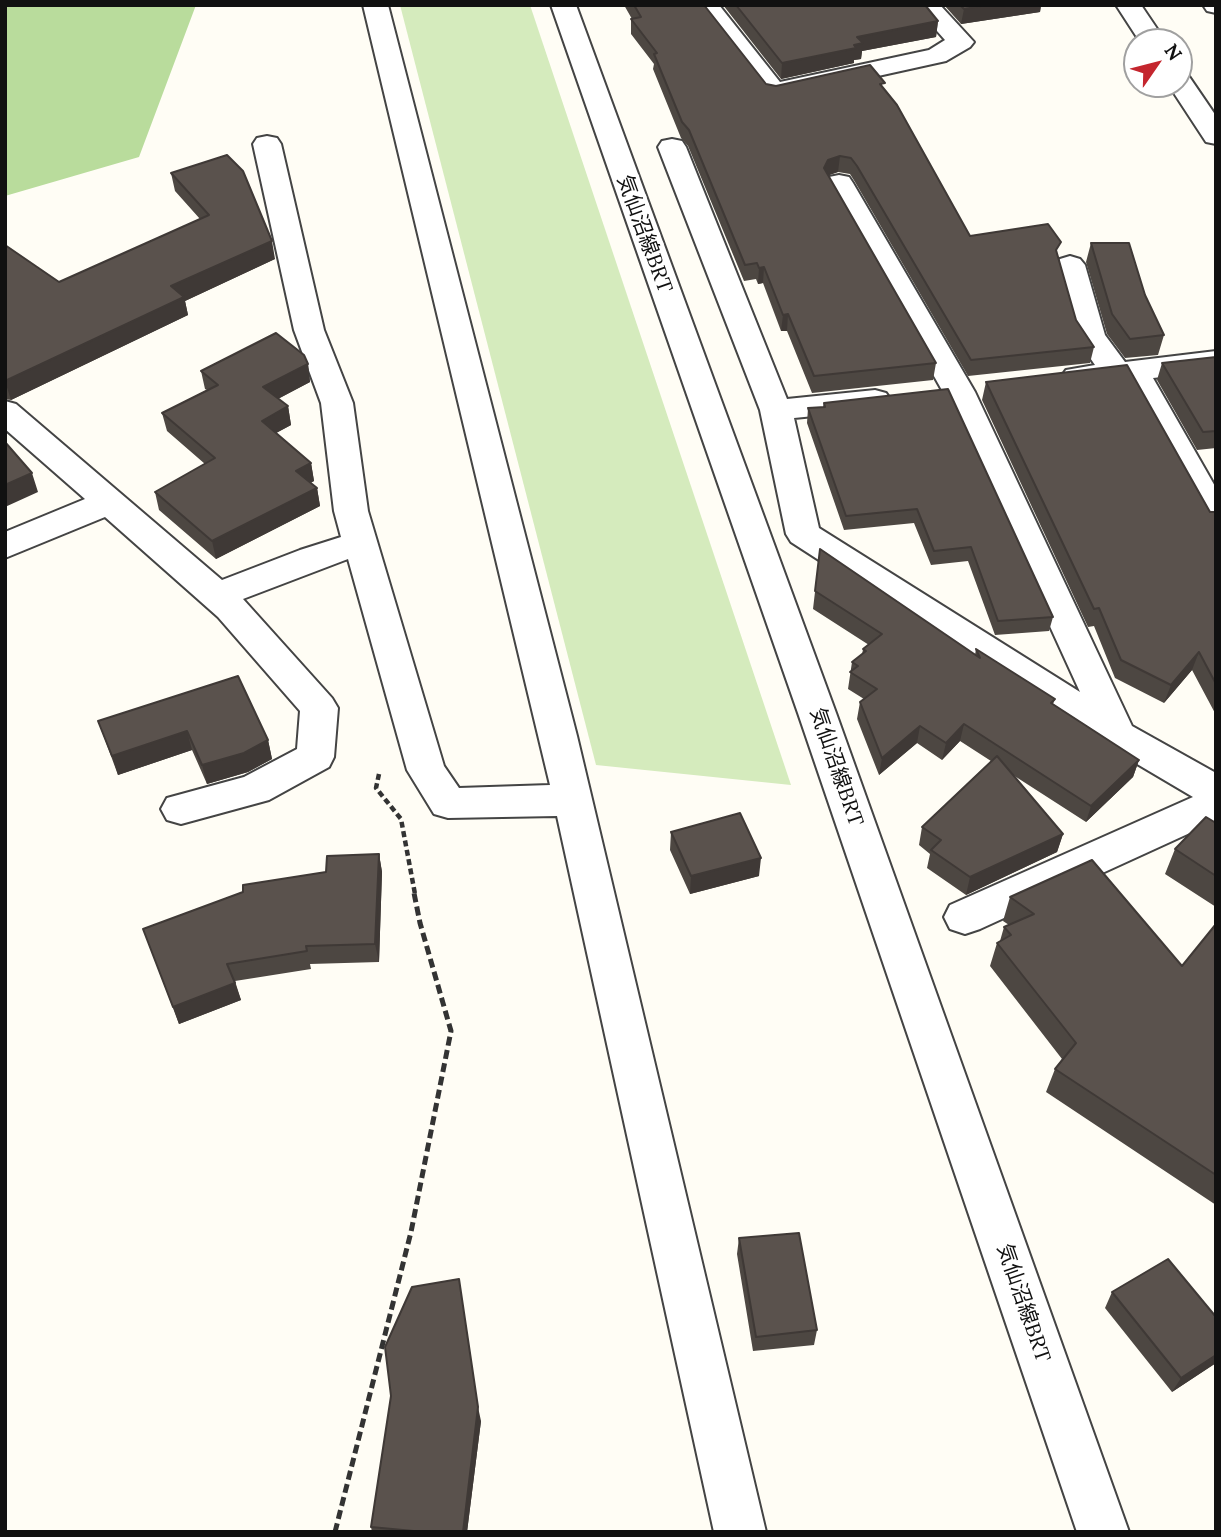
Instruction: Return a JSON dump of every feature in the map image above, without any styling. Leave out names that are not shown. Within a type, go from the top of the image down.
[{"type":"street","points":[[375,5],[573,800],[740,1532]]},
{"type":"street","name":"気仙沼線BRT","points":[[563,5],[822,726],[1103,1532]]},
{"type":"street","points":[[705,5],[774,91],[936,56],[961,42],[926,5]]},
{"type":"street","points":[[1128,5],[1144,28]]},
{"type":"street","points":[[1190,98],[1216,136]]},
{"type":"street","points":[[267,144],[309,330],[337,403],[351,511],[426,770],[447,803],[573,800]]},
{"type":"street","points":[[672,146],[776,410],[803,534],[1118,735],[1216,792]]},
{"type":"street","points":[[839,183],[1118,735]]},
{"type":"street","points":[[1070,265],[1090,336],[1124,371],[1216,518]]},
{"type":"street","points":[[1050,380],[1216,361]]},
{"type":"street","points":[[776,410],[946,393]]},
{"type":"street","points":[[10,421],[109,502],[231,608],[319,708],[314,757],[255,789],[181,809]]},
{"type":"street","points":[[5,546],[109,502]]},
{"type":"street","points":[[216,596],[313,558],[361,543]]},
{"type":"street","points":[[965,918],[1216,804]]},
{"type":"path","points":[[335,1532],[411,1232],[451,1031],[420,923],[401,819],[376,788],[390,730],[414,727]]},
{"type":"green space","points":[[5,5],[196,5],[139,157],[5,196]]},
{"type":"green space","points":[[400,5],[530,5],[791,785],[596,765]]},
{"type":"building","points":[[634,5],[704,5],[766,84],[776,86],[870,65],[885,83],[880,84],[897,105],[970,236],[1048,224],[1061,242],[1056,250],[1076,320],[1094,347],[971,360],[857,166],[851,158],[840,156],[828,160],[824,168],[936,363],[814,376],[788,314],[783,315],[764,267],[759,268],[757,263],[745,265],[689,130],[682,122],[654,54],[657,53],[631,19],[641,17]]},
{"type":"building","points":[[736,5],[925,5],[938,21],[857,37],[863,43],[854,45],[856,48],[782,63]]},
{"type":"building","points":[[960,5],[987,5],[964,9]]},
{"type":"building","points":[[227,155],[243,171],[272,241],[171,286],[184,297],[5,381],[5,245],[59,282],[209,215],[171,173]]},
{"type":"building","points":[[1091,243],[1129,243],[1145,295],[1164,335],[1130,339],[1112,314]]},
{"type":"building","points":[[276,333],[304,355],[308,364],[263,387],[288,406],[262,421],[311,463],[296,471],[317,488],[212,541],[155,492],[215,458],[162,413],[218,385],[201,371]]},
{"type":"building","points":[[1216,357],[1216,431],[1203,432],[1162,363]]},
{"type":"building","points":[[1127,365],[1210,512],[1216,512],[1216,684],[1199,652],[1171,685],[1121,660],[1099,608],[1094,609],[986,382]]},
{"type":"building","points":[[948,389],[1053,617],[998,621],[971,547],[934,551],[917,509],[846,516],[808,408],[825,407],[824,403]]},
{"type":"building","points":[[5,442],[32,473],[5,485]]},
{"type":"building","points":[[820,549],[980,658],[976,649],[1055,699],[1051,703],[1139,760],[1091,806],[964,724],[946,743],[920,726],[882,758],[860,702],[877,689],[850,672],[858,666],[852,662],[882,634],[815,591]]},
{"type":"building","points":[[238,676],[268,740],[244,753],[202,765],[187,731],[112,756],[98,721]]},
{"type":"building","points":[[997,756],[1063,834],[970,877],[931,850],[941,840],[922,827]]},
{"type":"building","points":[[740,813],[761,858],[691,876],[671,832]]},
{"type":"building","points":[[1206,817],[1216,823],[1216,876],[1175,849]]},
{"type":"building","points":[[379,854],[375,944],[306,946],[307,951],[227,964],[235,983],[173,1007],[143,929],[243,892],[243,885],[326,872],[327,856]]},
{"type":"building","points":[[1092,860],[1182,966],[1216,924],[1216,1175],[1055,1069],[1076,1043],[997,943],[1011,935],[1004,927],[1034,914],[1010,897]]},
{"type":"building","points":[[799,1233],[817,1330],[756,1337],[739,1238]]},
{"type":"building","points":[[1168,1259],[1216,1317],[1216,1355],[1181,1378],[1112,1292]]},
{"type":"building","points":[[459,1279],[478,1407],[463,1532],[424,1532],[371,1527],[391,1396],[385,1347],[412,1287]]}]
